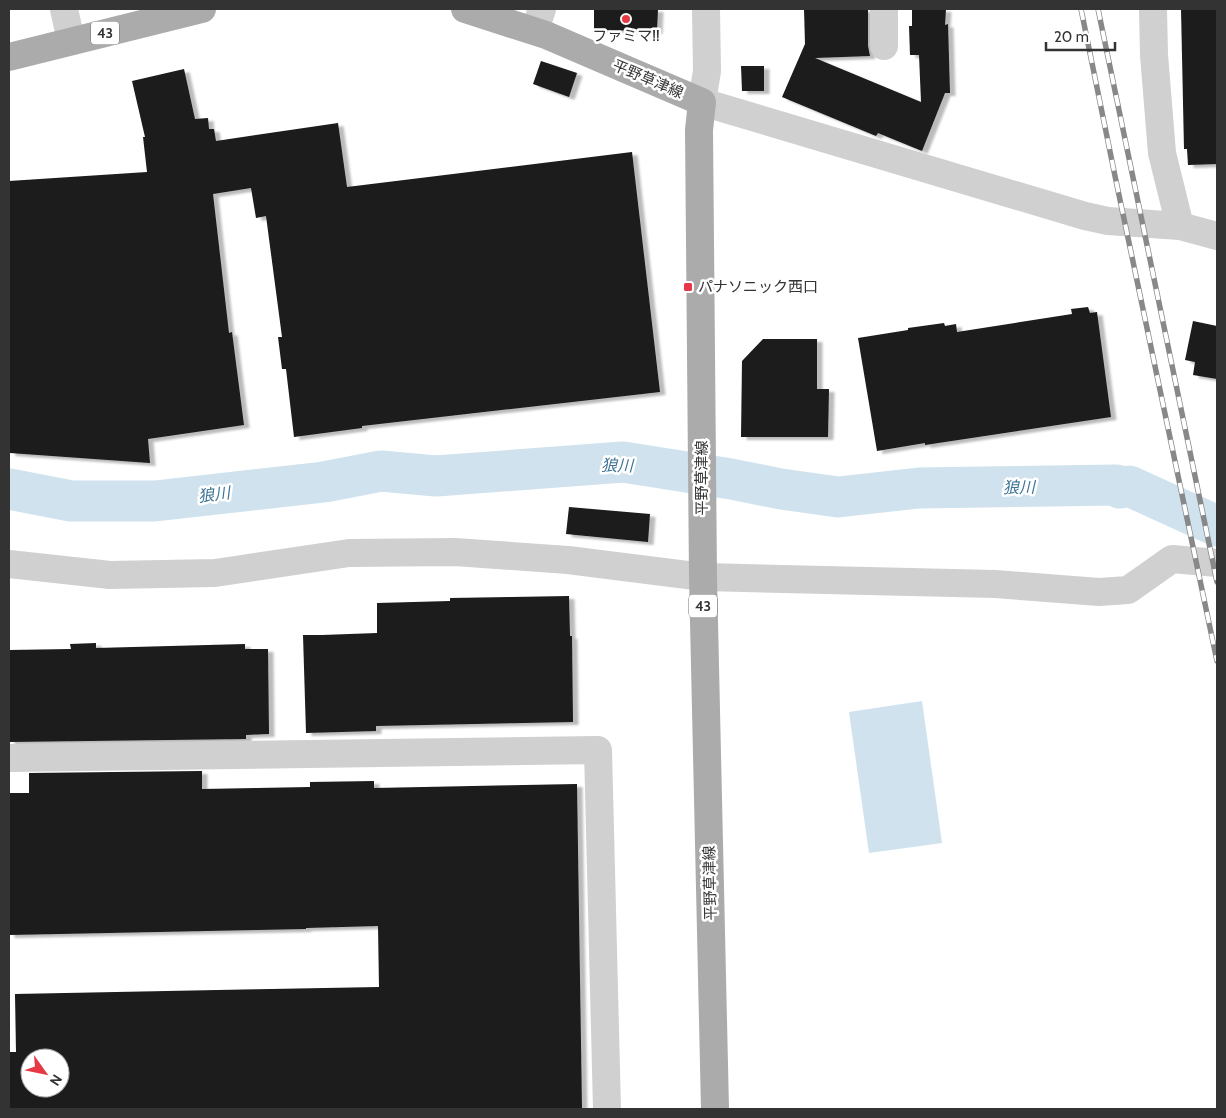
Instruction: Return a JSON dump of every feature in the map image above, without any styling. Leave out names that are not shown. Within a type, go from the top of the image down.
[{"type":"main road","name":"43","points":[[9,57],[202,9]]},
{"type":"main road","name":"平野草津線","points":[[465,9],[535,19],[702,102],[699,140],[703,577],[715,1109]]},
{"type":"street","points":[[64,9],[71,41]]},
{"type":"street","points":[[706,9],[707,71],[702,102],[1085,216],[1108,221],[1180,226],[1217,236]]},
{"type":"street","points":[[884,9],[884,46]]},
{"type":"street","points":[[1153,9],[1154,55],[1162,153],[1180,226]]},
{"type":"street","points":[[9,564],[110,575],[215,573],[349,554],[455,552],[568,560],[703,577],[995,584],[1099,592],[1128,590],[1172,559],[1217,563]]},
{"type":"street","points":[[9,758],[598,750],[607,1109]]},
{"type":"water","points":[[922,701],[942,843],[869,853],[849,712]]},
{"type":"building","name":"ファミマ!!","points":[[594,9],[658,9],[657,31],[594,30]]},
{"type":"building","points":[[804,9],[868,9],[868,46],[870,56],[815,58],[921,102],[919,55],[910,55],[909,26],[912,26],[912,9],[946,9],[945,25],[948,24],[950,93],[945,93],[922,151],[878,133],[876,136],[782,97],[805,44]]},
{"type":"building","points":[[1181,9],[1217,9],[1217,164],[1188,165],[1187,149],[1184,149]]},
{"type":"building","points":[[541,61],[577,73],[569,97],[533,84]]},
{"type":"building","points":[[741,66],[764,66],[764,91],[742,91]]},
{"type":"building","points":[[184,69],[195,119],[208,118],[209,129],[214,129],[216,141],[338,123],[347,187],[632,152],[660,392],[362,426],[362,428],[294,437],[286,369],[282,369],[278,337],[282,337],[266,216],[256,218],[251,188],[213,194],[229,333],[232,332],[244,425],[148,439],[150,463],[10,453],[9,181],[147,172],[143,137],[145,137],[132,81]]},
{"type":"building","points":[[1088,307],[1090,313],[1097,312],[1111,417],[877,451],[858,338],[944,323],[945,326],[956,324],[957,332],[1072,314],[1071,309]]},
{"type":"building","points":[[1193,321],[1217,326],[1217,379],[1193,375],[1195,362],[1185,360]]},
{"type":"building","points":[[763,339],[817,339],[817,389],[829,389],[828,437],[741,437],[742,361]]},
{"type":"building","points":[[569,507],[650,514],[648,542],[566,534]]},
{"type":"building","points":[[569,596],[570,636],[572,636],[573,722],[376,726],[376,731],[306,733],[303,635],[377,633],[377,603],[450,601],[450,598]]},
{"type":"building","points":[[96,643],[96,648],[245,644],[245,649],[268,649],[269,734],[246,735],[246,739],[9,742],[9,650],[71,649],[70,644]]},
{"type":"building","points":[[202,771],[202,789],[310,787],[310,782],[374,781],[374,788],[577,784],[582,1109],[9,1109],[9,1052],[16,1052],[15,994],[379,987],[378,926],[9,935],[9,793],[29,793],[29,773]]},
{"type":"waterway","name":"狼川","points":[[9,489],[71,501],[155,501],[324,482],[381,471],[436,476],[623,462],[838,497],[919,488],[1116,485],[1120,488],[1129,486],[1217,526]]},
{"type":"railway","points":[[1081,9],[1217,661]]},
{"type":"railway","points":[[1098,9],[1217,582]]},
{"type":"place","name":"ファミマ!!","points":[[626,19]]},
{"type":"place","name":"パナソニック西口","points":[[688,287]]}]
